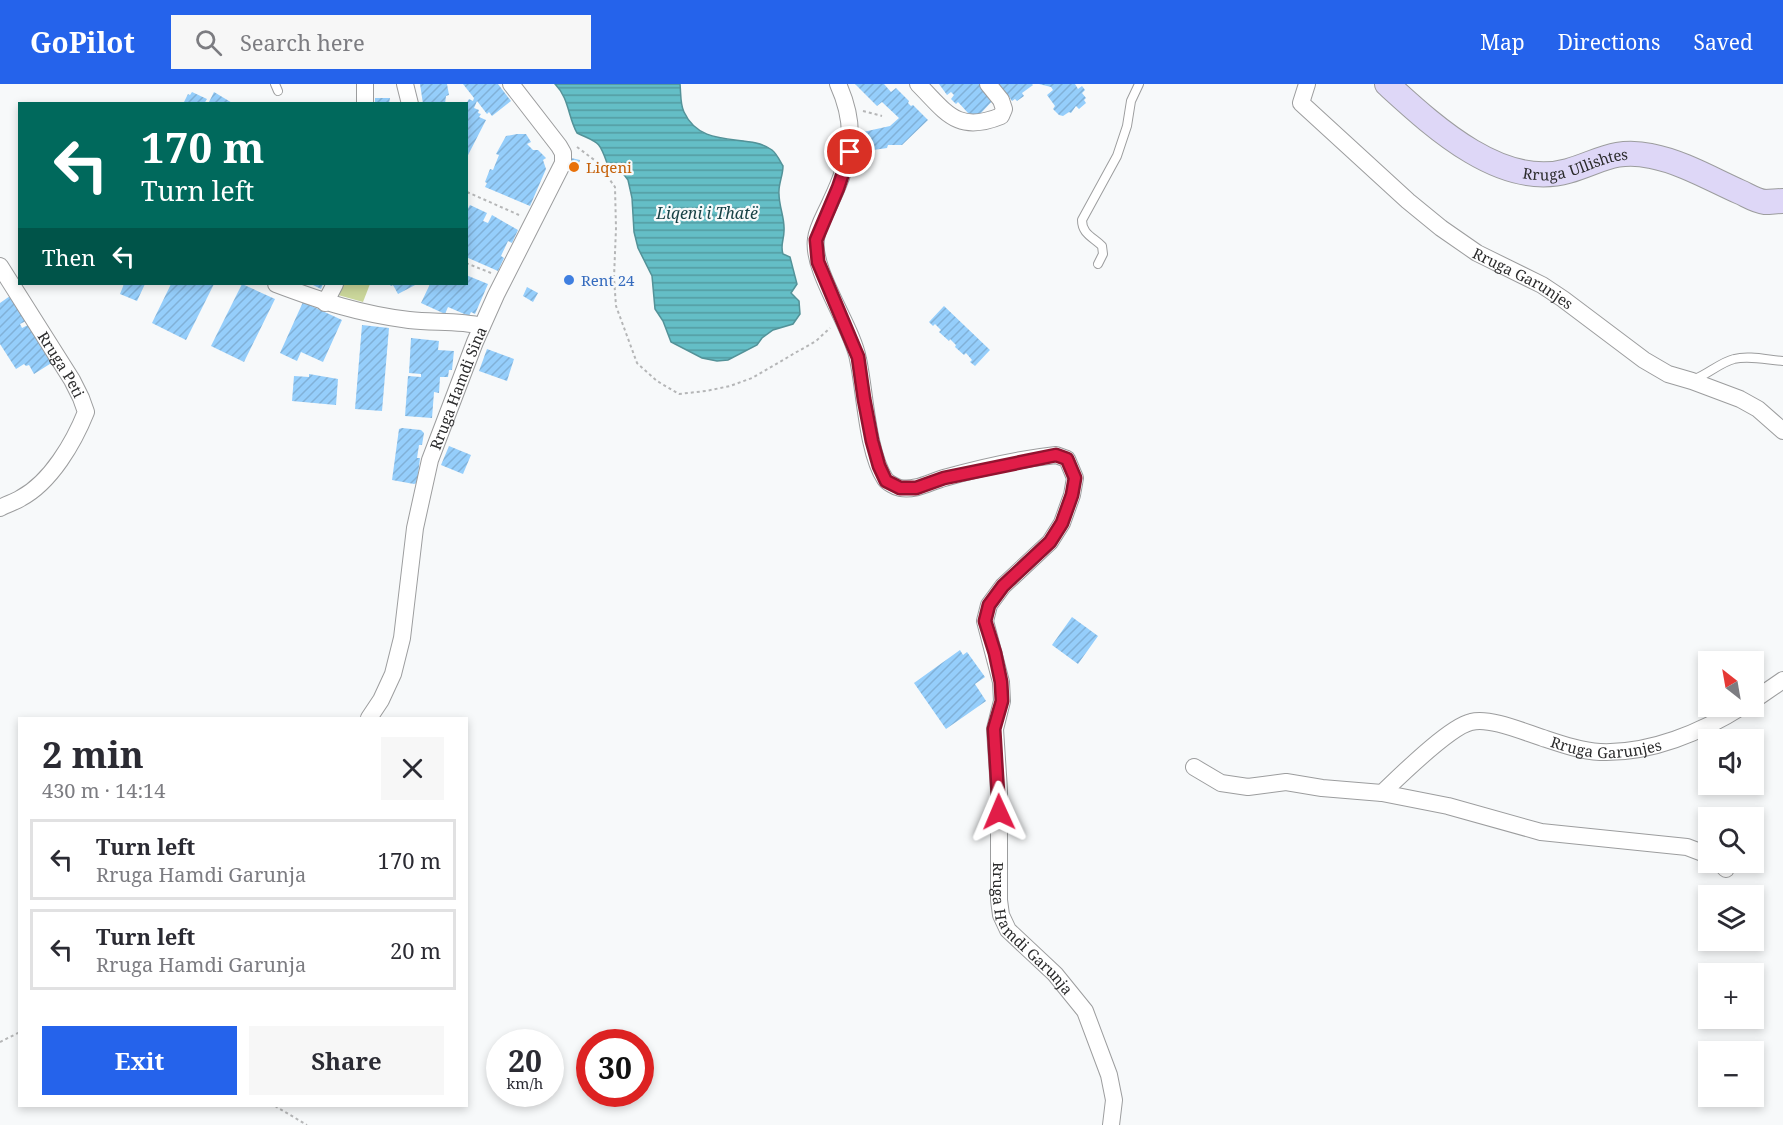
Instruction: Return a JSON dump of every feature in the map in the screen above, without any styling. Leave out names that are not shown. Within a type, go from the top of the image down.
[{"type":"street","points":[[365,84],[365,102]]},
{"type":"street","points":[[405,84],[410,102]]},
{"type":"street","name":"Rruga Hamdi Sina","points":[[370,717],[381,700],[393,674],[402,638],[415,528],[430,460],[482,326],[563,164],[563,153],[511,84]]},
{"type":"street","name":"Rruga Hamdi Garunja","points":[[838,84],[846,103],[851,128],[850,152],[816,240],[818,262],[858,357],[872,441],[886,481],[900,488],[916,488],[944,478],[1056,455],[1067,459],[1075,478],[1072,495],[1062,523],[1050,542],[1003,586],[989,605],[985,621],[995,653],[1002,701],[994,729],[999,790],[999,900],[1001,915],[1008,930],[1055,974],[1085,1011],[1109,1075],[1114,1100],[1111,1125]]},
{"type":"street","points":[[918,84],[955,120],[964,123],[991,120],[1001,116],[1004,109],[1001,100],[988,84]]},
{"type":"street","name":"Rruga Garunjes","points":[[1307,84],[1301,104],[1440,228],[1477,253],[1542,285],[1644,360],[1668,374],[1740,399],[1758,409],[1783,431]]},
{"type":"street","name":"Rruga Ullishtes","points":[[1387,84],[1470,152],[1520,171],[1541,175],[1567,171],[1604,157],[1627,154],[1651,156],[1674,162],[1762,202],[1783,201]]},
{"type":"street","name":"Rruga Peti","points":[[0,266],[72,380],[86,412],[68,449],[50,472],[28,494],[0,508]]},
{"type":"street","points":[[279,285],[325,303],[367,314],[412,320],[472,323],[482,326]]},
{"type":"street","points":[[325,303],[334,285]]},
{"type":"street","points":[[1764,693],[1783,680]]},
{"type":"street","name":"Rruga Garunjes","points":[[1382,793],[1435,746],[1471,722],[1481,721],[1503,725],[1566,746],[1599,752],[1620,751],[1683,738],[1725,717]]},
{"type":"street","points":[[1194,767],[1221,783],[1248,787],[1286,782],[1322,788],[1382,793],[1448,806],[1541,832],[1687,847],[1698,851]]},
{"type":"lane","points":[[1098,264],[1103,254],[1102,246],[1085,233],[1082,220],[1117,156],[1127,126],[1131,101],[1139,84]]},
{"type":"lane","points":[[1692,381],[1707,375],[1733,359],[1783,361]]},
{"type":"path","points":[[861,111],[882,116]]},
{"type":"path","points":[[548,132],[570,142],[597,162],[615,188],[616,306],[637,363],[657,381],[679,394],[706,392],[730,386],[752,378],[816,341],[830,330],[830,323]]},
{"type":"path","points":[[468,192],[534,222]]},
{"type":"path","points":[[468,263],[491,273]]},
{"type":"path","points":[[0,1042],[18,1033]]},
{"type":"path","points":[[276,1107],[307,1125]]},
{"type":"green space","points":[[343,285],[370,285],[363,302],[338,295]]},
{"type":"water","name":"Liqeni i Thatë","points":[[555,84],[680,84],[684,112],[692,124],[702,132],[762,145],[774,152],[783,166],[779,191],[784,226],[782,251],[790,257],[797,284],[791,293],[799,301],[800,314],[793,324],[773,330],[757,345],[728,360],[717,361],[702,358],[671,342],[663,321],[655,309],[652,276],[638,248],[628,180],[619,168],[607,163],[597,143],[577,133],[566,101]]},
{"type":"building","points":[[420,84],[447,84],[449,95],[446,96],[445,102],[423,102]]},
{"type":"building","points":[[463,84],[498,84],[511,101],[492,116],[489,112],[487,114],[477,101],[474,108],[479,110],[478,113],[481,114],[479,117],[486,120],[468,155],[467,102],[469,99],[473,101],[474,98]]},
{"type":"building","points":[[855,84],[884,84],[891,92],[896,88],[911,106],[913,105],[928,120],[902,145],[888,145],[887,148],[867,151],[863,132],[890,126],[899,118],[882,102],[877,106]]},
{"type":"building","points":[[939,84],[980,84],[995,98],[981,113],[975,115],[968,113],[958,102],[956,104],[951,99],[954,95],[951,92],[947,95]]},
{"type":"building","points":[[999,84],[1033,85],[1022,93],[1024,96],[1017,101],[1015,99],[1012,101]]},
{"type":"building","points":[[1039,84],[1075,84],[1078,89],[1082,86],[1085,90],[1082,93],[1086,98],[1084,100],[1086,103],[1079,109],[1076,106],[1071,113],[1059,115],[1053,109],[1055,106],[1047,95],[1053,90],[1051,87]]},
{"type":"building","points":[[192,92],[207,99],[205,102],[184,102],[188,94]]},
{"type":"building","points":[[214,92],[231,102],[209,102]]},
{"type":"building","points":[[375,98],[390,98],[389,102],[375,102]]},
{"type":"building","points":[[526,134],[531,142],[527,144],[546,158],[543,160],[546,169],[530,206],[485,187],[490,169],[493,170],[499,155],[496,154],[506,136]]},
{"type":"building","points":[[571,158],[580,160],[576,172],[567,169]]},
{"type":"building","points":[[470,205],[487,213],[483,221],[488,223],[492,215],[518,230],[512,243],[508,241],[501,256],[504,258],[498,271],[468,258],[468,208]]},
{"type":"building","points":[[468,276],[488,284],[475,314],[471,312],[469,316],[448,307],[445,314],[421,303],[430,285],[468,285]]},
{"type":"building","points":[[124,285],[145,285],[137,301],[120,294]]},
{"type":"building","points":[[171,285],[214,285],[186,340],[152,323]]},
{"type":"building","points":[[242,285],[275,299],[244,362],[211,346]]},
{"type":"building","points":[[393,285],[415,285],[398,294]]},
{"type":"building","points":[[527,287],[538,293],[533,302],[523,296]]},
{"type":"building","points":[[10,296],[26,321],[20,324],[22,328],[28,325],[53,362],[34,374],[29,365],[24,364],[16,369],[0,344],[0,303]]},
{"type":"building","points":[[303,302],[342,320],[323,362],[301,352],[297,361],[280,353]]},
{"type":"building","points":[[944,306],[990,350],[975,366],[970,362],[972,360],[966,353],[964,355],[950,339],[949,341],[939,332],[941,330],[935,324],[933,326],[929,322]]},
{"type":"building","points":[[362,325],[389,328],[382,411],[355,409]]},
{"type":"building","points":[[411,338],[439,341],[438,350],[454,351],[452,370],[449,370],[448,377],[440,377],[439,393],[434,392],[432,418],[405,416],[408,376],[421,377],[421,374],[409,373]]},
{"type":"building","points":[[487,349],[514,359],[507,381],[479,371]]},
{"type":"building","points":[[309,374],[338,379],[336,405],[292,401],[294,376],[309,377]]},
{"type":"building","points":[[399,429],[421,430],[424,433],[417,458],[420,458],[417,483],[414,484],[392,480]]},
{"type":"building","points":[[449,446],[471,455],[463,474],[441,465]]},
{"type":"building","points":[[1072,617],[1098,636],[1078,664],[1052,645]]},
{"type":"building","points":[[960,650],[963,655],[967,652],[985,677],[975,684],[986,701],[946,729],[914,683]]},
{"type":"place","name":"Liqeni","points":[[574,167]]},
{"type":"place","name":"Rent 24","points":[[569,280]]},
{"type":"route","points":[[850,152],[816,240],[818,262],[858,357],[872,441],[886,481],[900,488],[916,488],[944,478],[1008,463],[1056,455],[1067,459],[1072,466],[1075,478],[1072,495],[1062,523],[1050,542],[1003,586],[989,605],[985,621],[1001,682],[1002,701],[994,729],[999,812]]}]
